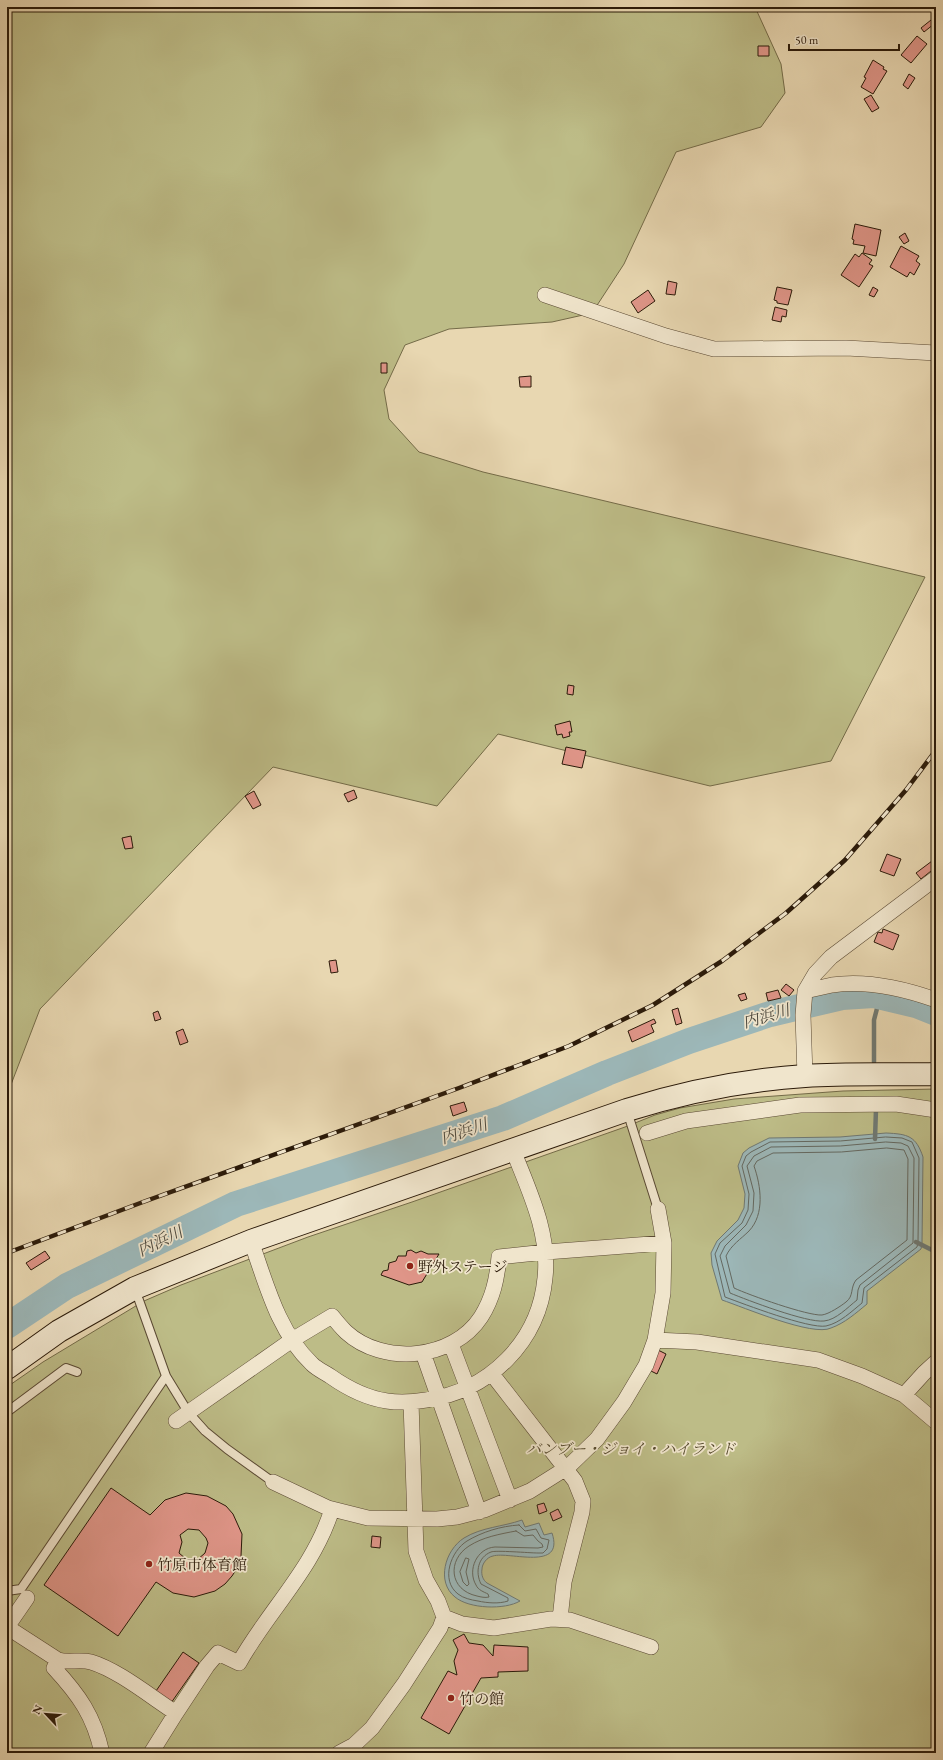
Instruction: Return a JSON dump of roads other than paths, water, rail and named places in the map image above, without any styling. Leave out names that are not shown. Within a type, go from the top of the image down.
[{"type":"street","points":[[545,295],[666,336],[714,349],[846,348],[936,353]]},
{"type":"street","points":[[805,1076],[804,1002],[815,974],[831,957],[936,878]]},
{"type":"street","points":[[804,1002],[834,985],[891,987],[936,1000]]},
{"type":"street","points":[[7,1368],[59,1332],[135,1288],[251,1241],[627,1110],[672,1096],[729,1085],[805,1076],[936,1074]]},
{"type":"street","points":[[641,1134],[686,1121],[800,1105],[896,1104],[936,1110]]},
{"type":"street","points":[[251,1241],[276,1312],[292,1340],[312,1364],[342,1384],[367,1396],[388,1401],[411,1402],[439,1398],[468,1388],[492,1374],[517,1349],[536,1315],[545,1280],[546,1252],[538,1217],[513,1150]]},
{"type":"street","points":[[273,1482],[293,1493],[332,1509],[368,1518],[416,1520],[457,1517],[479,1512],[530,1491],[566,1468],[597,1439],[624,1402],[646,1365],[655,1340],[663,1293],[664,1243],[658,1210]]},
{"type":"street","points":[[176,1421],[292,1340],[332,1316],[346,1332],[377,1348],[396,1353],[423,1353],[451,1344],[467,1332],[480,1318],[498,1276],[499,1257],[664,1243]]},
{"type":"street","points":[[655,1340],[697,1342],[818,1360],[844,1368],[904,1395],[936,1422]]},
{"type":"street","points":[[451,1344],[510,1500]]},
{"type":"street","points":[[423,1353],[479,1512]]},
{"type":"street","points":[[904,1395],[936,1362]]},
{"type":"street","points":[[492,1374],[566,1468],[575,1481],[583,1501],[582,1512],[564,1582],[560,1619]]},
{"type":"street","points":[[339,1753],[354,1745],[372,1728],[404,1684],[432,1641],[440,1628],[444,1617],[438,1601],[426,1580],[416,1552],[411,1402]]},
{"type":"street","points":[[151,1753],[204,1670],[218,1653],[239,1663],[314,1552],[324,1533],[332,1509]]},
{"type":"street","points":[[28,1598],[7,1627],[58,1660],[64,1662],[86,1661],[101,1666],[176,1713]]},
{"type":"street","points":[[444,1617],[462,1624],[494,1628],[551,1618],[560,1619],[578,1622],[651,1647]]},
{"type":"street","points":[[58,1660],[54,1668],[78,1695],[88,1712],[97,1731],[102,1753]]},
{"type":"lane","points":[[627,1110],[641,1134],[658,1210]]},
{"type":"lane","points":[[135,1288],[166,1376],[188,1412],[205,1431],[273,1482]]},
{"type":"lane","points":[[7,1412],[66,1368],[77,1372]]},
{"type":"lane","points":[[7,1591],[21,1588],[166,1376]]},
{"type":"water","points":[[886,1133],[906,1135],[914,1140],[923,1157],[922,1243],[921,1249],[867,1291],[867,1304],[850,1318],[831,1328],[822,1330],[794,1325],[722,1300],[712,1265],[711,1253],[717,1241],[738,1220],[744,1208],[745,1194],[738,1166],[743,1153],[749,1148],[769,1138],[840,1137]]},
{"type":"water","points":[[522,1520],[525,1527],[539,1523],[544,1535],[552,1533],[554,1545],[551,1552],[543,1556],[533,1557],[493,1556],[485,1561],[482,1571],[484,1580],[487,1583],[520,1601],[505,1606],[487,1607],[469,1604],[455,1597],[449,1591],[444,1575],[448,1558],[457,1543],[471,1534],[485,1529]]},
{"type":"waterway","name":"内浜川","points":[[7,1326],[67,1286],[236,1204],[503,1118],[607,1073],[689,1041],[770,1014],[842,997],[874,995],[916,1005],[936,1013]]},
{"type":"waterway","points":[[874,1062],[874,1020],[880,997]]},
{"type":"waterway","points":[[875,1139],[876,1109]]},
{"type":"waterway","points":[[916,1242],[936,1252]]},
{"type":"railway","points":[[7,1253],[143,1202],[459,1088],[569,1046],[653,1005],[722,961],[786,913],[814,888],[845,860],[906,790],[936,750]]},
{"type":"place","name":"野外ステージ","points":[[410,1266]]},
{"type":"place","name":"竹原市体育館","points":[[149,1564]]},
{"type":"place","name":"竹の館","points":[[451,1698]]},
{"type":"park label","name":"バンブー・ジョイ・ハイランド","points":[[631,1448]]}]
